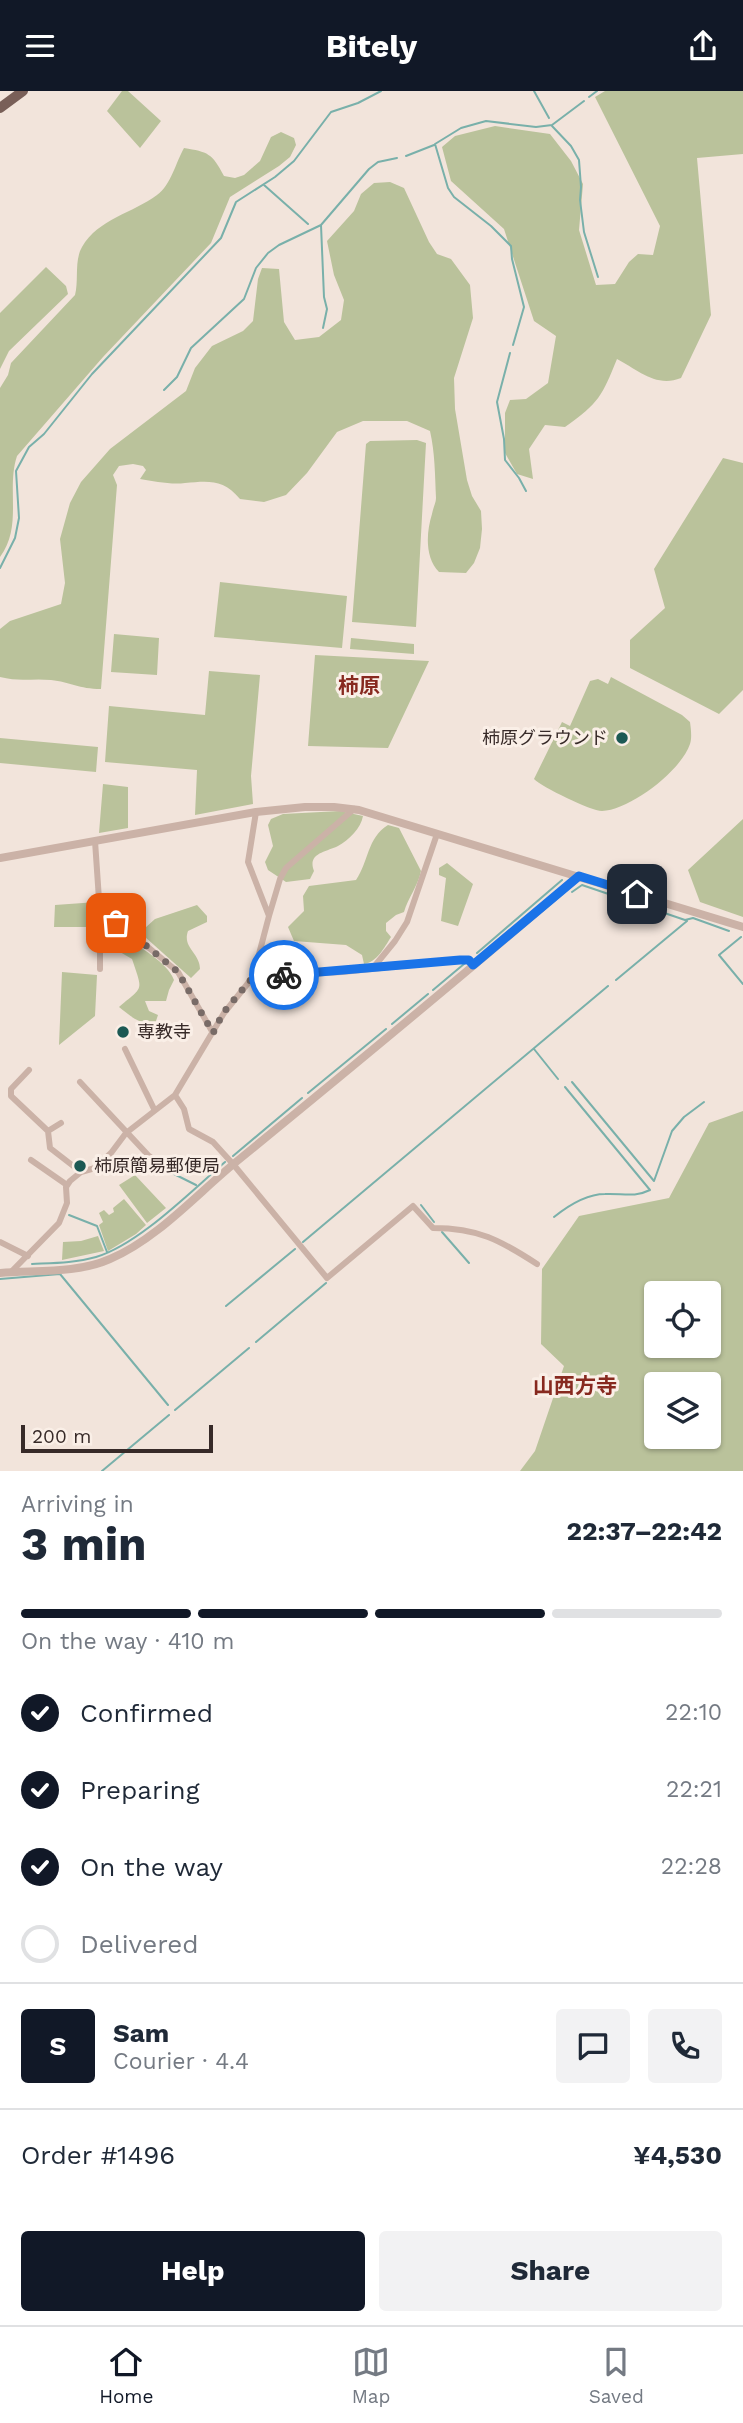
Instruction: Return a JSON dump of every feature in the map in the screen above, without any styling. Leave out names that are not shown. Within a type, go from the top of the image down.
[{"type":"main road","points":[[0,108],[23,91]]},
{"type":"street","points":[[0,858],[256,812],[306,807],[354,809],[743,927]]},
{"type":"street","points":[[11,1272],[64,1214],[67,1185],[81,1172],[95,1168],[126,1133],[175,1095],[223,1013],[253,977],[280,879],[286,868],[354,809]]},
{"type":"street","points":[[256,812],[248,862],[269,916]]},
{"type":"street","points":[[373,968],[396,941],[407,922],[437,834]]},
{"type":"street","points":[[95,841],[100,914],[100,969]]},
{"type":"street","points":[[0,1273],[80,1268],[110,1259],[157,1230],[579,876]]},
{"type":"street","points":[[100,914],[131,933],[178,972],[213,1033]]},
{"type":"street","points":[[253,977],[460,960],[469,960],[473,965]]},
{"type":"street","points":[[125,1049],[154,1109]]},
{"type":"street","points":[[29,1070],[11,1089],[11,1096],[48,1131],[50,1148],[81,1172]]},
{"type":"street","points":[[80,1082],[126,1133],[162,1166]]},
{"type":"street","points":[[175,1095],[184,1109],[189,1129],[213,1143],[233,1164],[327,1278],[413,1206],[433,1228],[451,1228],[484,1234],[537,1264]]},
{"type":"street","points":[[48,1131],[61,1123]]},
{"type":"street","points":[[31,1160],[67,1185]]},
{"type":"street","points":[[0,1242],[28,1255]]},
{"type":"green space","points":[[122,91],[128,91],[161,121],[140,148],[107,111]]},
{"type":"green space","points":[[605,91],[743,91],[743,154],[697,158],[711,315],[681,378],[672,381],[655,379],[617,359],[603,390],[592,405],[565,427],[545,425],[529,449],[533,479],[517,474],[505,453],[505,413],[510,400],[526,399],[548,383],[556,336],[534,321],[504,229],[451,181],[442,147],[455,136],[495,126],[550,134],[571,161],[583,184],[579,230],[596,285],[615,284],[629,262],[638,254],[653,255],[660,226],[595,97]]},
{"type":"green space","points":[[281,132],[294,138],[296,145],[290,157],[230,197],[211,243],[103,357],[17,456],[11,533],[0,557],[0,388],[11,363],[75,295],[78,258],[82,247],[89,237],[106,223],[162,191],[184,148],[208,155],[216,162],[224,176],[235,178],[244,175],[260,161],[271,137]]},
{"type":"green space","points":[[390,182],[404,188],[437,254],[451,259],[470,285],[473,318],[454,378],[455,409],[467,480],[481,511],[480,548],[474,563],[466,573],[439,572],[431,560],[428,537],[436,498],[432,439],[430,431],[407,421],[363,421],[337,432],[307,473],[286,495],[264,502],[240,499],[228,488],[215,483],[174,484],[140,479],[146,470],[143,466],[119,466],[113,475],[117,485],[101,689],[51,680],[0,677],[0,629],[10,621],[61,604],[65,583],[60,539],[70,503],[81,482],[110,449],[186,391],[195,368],[212,346],[243,331],[253,321],[258,279],[262,268],[279,269],[284,322],[295,340],[319,337],[341,320],[344,300],[334,275],[327,241],[354,211],[361,194],[374,183]]},
{"type":"green space","points":[[46,267],[66,286],[68,294],[9,351],[0,369],[0,313]]},
{"type":"green space","points":[[417,440],[426,443],[416,627],[352,622],[366,444],[370,441]]},
{"type":"green space","points":[[723,458],[743,463],[743,690],[719,714],[630,668],[630,640],[665,608],[654,569]]},
{"type":"green space","points":[[220,582],[347,596],[342,648],[214,637]]},
{"type":"green space","points":[[114,634],[159,638],[157,675],[111,672]]},
{"type":"green space","points":[[351,638],[414,644],[414,654],[350,649]]},
{"type":"green space","points":[[315,655],[429,661],[388,748],[308,746]]},
{"type":"green space","points":[[209,671],[260,675],[251,776],[253,804],[195,815],[197,770],[105,762],[109,706],[205,715]]},
{"type":"green space","name":"柿原グラウンド","points":[[611,677],[682,715],[690,722],[691,739],[685,755],[666,777],[626,804],[602,811],[567,798],[534,779],[562,722],[570,726],[590,681],[598,679],[608,684]]},
{"type":"green space","points":[[0,738],[98,747],[96,772],[0,763]]},
{"type":"green space","points":[[103,784],[128,787],[128,828],[99,833]]},
{"type":"green space","points":[[340,811],[363,816],[362,820],[346,840],[315,857],[314,871],[310,879],[286,882],[268,870],[265,862],[273,846],[268,825],[271,819],[283,814]]},
{"type":"green space","points":[[743,819],[743,917],[700,902],[688,870]]},
{"type":"green space","points":[[388,825],[399,828],[421,871],[404,912],[386,923],[386,931],[391,937],[380,954],[364,964],[362,955],[346,945],[294,941],[288,927],[304,911],[303,896],[309,886],[356,880],[376,836]]},
{"type":"green space","points":[[447,863],[473,884],[458,926],[441,921],[446,878],[439,875],[439,868]]},
{"type":"green space","points":[[97,902],[98,927],[54,927],[55,905]]},
{"type":"green space","points":[[197,905],[207,916],[207,922],[188,931],[187,942],[200,969],[191,978],[145,937],[145,928],[155,919]]},
{"type":"green space","points":[[125,934],[159,961],[174,980],[166,1001],[145,1001],[149,1011],[158,1015],[156,1021],[141,1022],[119,1007],[139,988],[132,959],[120,952],[116,944],[120,935]]},
{"type":"green space","points":[[62,972],[97,975],[95,1016],[59,1045]]},
{"type":"green space","points":[[743,1111],[743,1471],[520,1471],[535,1451],[564,1366],[541,1344],[542,1269],[579,1216],[669,1198],[709,1123]]},
{"type":"green space","points":[[135,1175],[166,1208],[147,1223],[119,1185]]},
{"type":"green space","points":[[124,1199],[146,1225],[108,1251],[99,1225],[103,1222],[99,1213],[104,1210],[109,1215]]},
{"type":"green space","points":[[98,1236],[104,1251],[62,1260],[63,1242]]},
{"type":"waterway","points":[[0,568],[15,538],[19,518],[16,471],[29,447],[44,434],[92,374],[221,238],[236,202],[294,161],[331,112],[358,103],[381,91]]},
{"type":"waterway","points":[[534,91],[549,118]]},
{"type":"waterway","points":[[589,97],[597,91]]},
{"type":"waterway","points":[[513,345],[524,307],[511,246],[491,226],[454,197],[448,188],[435,144],[461,128],[486,121],[536,127],[552,125],[584,101]]},
{"type":"waterway","points":[[552,126],[571,146],[579,160],[584,232],[598,277]]},
{"type":"waterway","points":[[406,156],[434,145]]},
{"type":"waterway","points":[[323,328],[327,309],[324,297],[321,225],[369,169],[378,162],[397,158]]},
{"type":"waterway","points":[[264,185],[308,224]]},
{"type":"waterway","points":[[164,390],[177,377],[191,348],[244,299],[256,268],[268,253],[321,225]]},
{"type":"waterway","points":[[510,353],[497,402],[505,460],[526,491]]},
{"type":"waterway","points":[[477,953],[562,880]]},
{"type":"waterway","points":[[572,892],[582,885],[685,920],[693,918],[729,931]]},
{"type":"waterway","points":[[616,980],[687,921]]},
{"type":"waterway","points":[[741,937],[719,955],[743,984]]},
{"type":"waterway","points":[[433,990],[464,964]]},
{"type":"waterway","points":[[303,1242],[608,986]]},
{"type":"waterway","points":[[392,1024],[428,994]]},
{"type":"waterway","points":[[308,1093],[386,1029]]},
{"type":"waterway","points":[[534,1049],[558,1079]]},
{"type":"waterway","points":[[572,1082],[654,1181],[672,1131],[684,1117],[704,1102]]},
{"type":"waterway","points":[[554,1217],[572,1204],[591,1196],[633,1195],[650,1190],[565,1087]]},
{"type":"waterway","points":[[233,1156],[302,1098]]},
{"type":"waterway","points":[[32,1264],[80,1260],[112,1250],[164,1216],[225,1162]]},
{"type":"waterway","points":[[164,1169],[196,1185]]},
{"type":"waterway","points":[[421,1205],[434,1222]]},
{"type":"waterway","points":[[69,1215],[97,1226],[107,1252]]},
{"type":"waterway","points":[[442,1232],[469,1263]]},
{"type":"waterway","points":[[226,1306],[295,1249]]},
{"type":"waterway","points":[[0,1279],[60,1274],[168,1405]]},
{"type":"waterway","points":[[256,1342],[326,1283]]},
{"type":"waterway","points":[[175,1410],[249,1348]]},
{"type":"waterway","points":[[102,1471],[169,1415]]},
{"type":"way so far","points":[[116,923],[178,972],[213,1033],[223,1013],[253,977],[284,975]]},
{"type":"place","name":"柿原グラウンド","points":[[622,738]]},
{"type":"place","name":"専教寺","points":[[123,1032]]},
{"type":"place","name":"柿原簡易郵便局","points":[[80,1166]]},
{"type":"district","name":"柿原","points":[[359,686]]},
{"type":"district","name":"山西方寺","points":[[575,1386]]},
{"type":"route","points":[[284,975],[460,960],[469,960],[473,965],[579,876],[637,894]]}]
